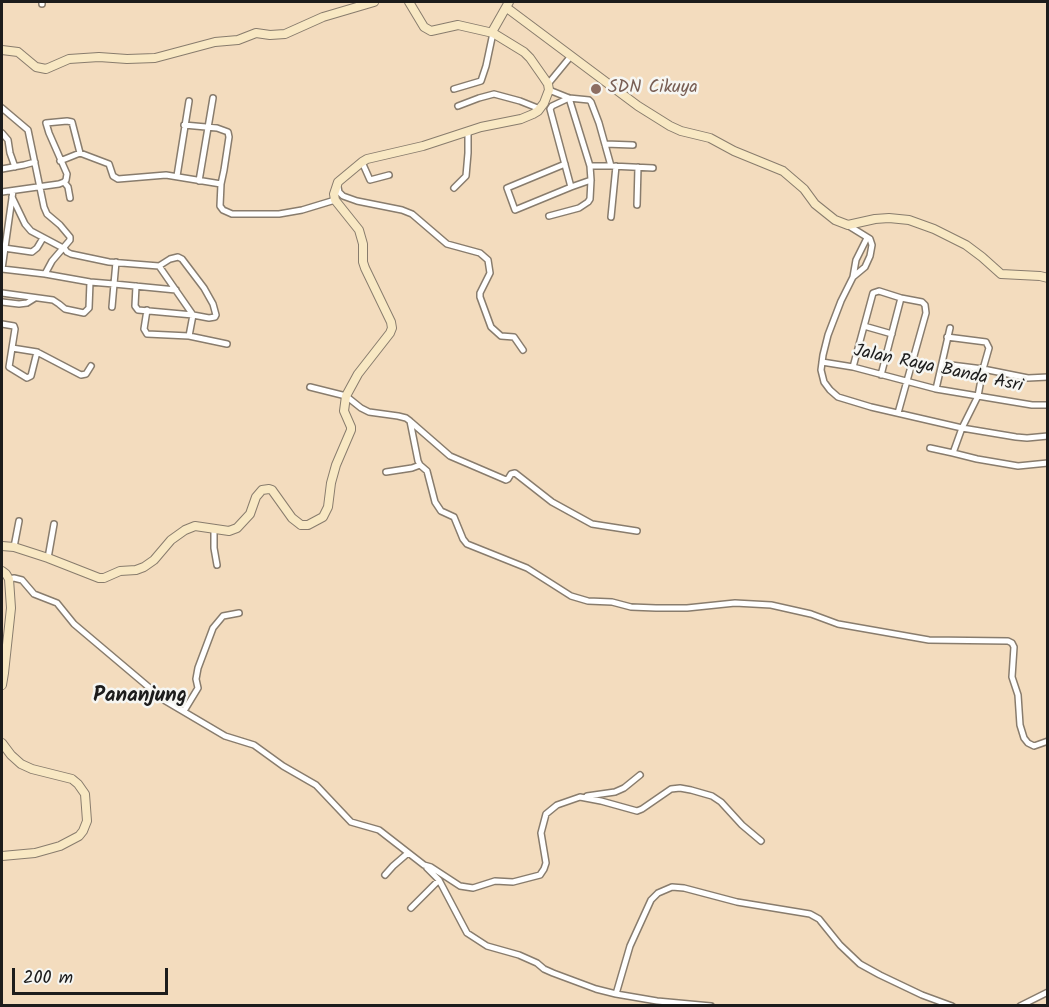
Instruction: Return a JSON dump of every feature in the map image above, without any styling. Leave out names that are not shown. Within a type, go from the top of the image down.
[{"type":"street","points":[[2,50],[18,52],[36,67],[46,69],[69,59],[155,58],[215,42],[238,40],[256,33],[270,36],[285,34],[323,17],[374,2]]},
{"type":"street","points":[[409,2],[424,27],[430,31],[458,25],[493,32],[524,52],[548,87],[569,98],[591,102],[614,166],[611,217]]},
{"type":"street","points":[[454,89],[481,81],[493,32],[508,4],[571,56],[638,106],[681,131],[710,138],[734,151],[783,171],[804,189],[826,214],[870,239],[872,245],[870,256],[865,267],[853,277]]},
{"type":"street","points":[[2,546],[14,547],[104,578],[120,571],[144,567],[154,560],[171,540],[195,526],[229,531],[237,528],[250,514],[259,492],[265,489],[272,490],[296,522],[301,525],[308,525],[323,517],[328,507],[336,465],[351,430],[344,411],[346,396],[358,374],[392,328],[363,265],[363,244],[359,230],[335,200],[334,194],[338,182],[362,162],[533,114],[540,109],[548,87],[571,56]]},
{"type":"street","points":[[458,106],[494,94],[540,109]]},
{"type":"street","points":[[199,181],[213,98]]},
{"type":"street","points":[[569,98],[550,109],[571,187]]},
{"type":"street","points":[[549,216],[579,208],[590,199],[590,166],[569,98]]},
{"type":"street","points":[[177,176],[189,101]]},
{"type":"street","points":[[2,108],[28,130],[44,207],[47,214],[69,236],[70,240],[52,261],[45,274]]},
{"type":"street","points":[[64,182],[66,174],[46,125],[72,122],[80,153]]},
{"type":"street","points":[[184,125],[225,130],[229,134],[220,184],[220,206],[226,212],[279,214],[335,200]]},
{"type":"street","points":[[454,188],[466,176],[468,131]]},
{"type":"street","points":[[2,133],[8,140],[15,167]]},
{"type":"street","points":[[605,144],[633,145]]},
{"type":"street","points":[[60,161],[80,153],[109,164],[113,176],[118,179],[166,175],[220,184]]},
{"type":"street","points":[[2,169],[35,162]]},
{"type":"street","points":[[362,162],[369,180],[389,175]]},
{"type":"street","points":[[565,164],[507,188],[515,210],[591,180]]},
{"type":"street","points":[[590,166],[653,168]]},
{"type":"street","points":[[637,206],[638,167]]},
{"type":"street","points":[[2,192],[13,194],[39,186],[64,182]]},
{"type":"street","points":[[64,182],[68,187],[70,198]]},
{"type":"street","points":[[338,182],[339,192],[343,196],[412,214],[447,243],[480,253],[488,260],[490,273],[480,297],[491,327],[501,336],[514,337],[524,350]]},
{"type":"street","points":[[13,194],[25,224],[32,231],[71,254],[116,262],[159,266],[170,259],[178,257],[182,259],[204,288],[216,315],[212,318],[135,309],[136,286]]},
{"type":"street","points":[[13,194],[2,269],[90,282],[176,290]]},
{"type":"street","points":[[848,225],[874,219],[909,220],[966,245],[1001,274],[1047,278]]},
{"type":"street","points":[[4,248],[32,252],[43,238]]},
{"type":"street","points":[[867,238],[856,260],[853,277],[831,326],[822,362],[821,370],[830,390],[838,397],[871,407],[962,428],[1016,437],[1047,436]]},
{"type":"street","points":[[112,307],[116,262]]},
{"type":"street","points":[[159,266],[193,315],[189,336]]},
{"type":"street","points":[[2,293],[53,300],[65,309],[84,313],[89,308],[90,282]]},
{"type":"street","points":[[853,367],[872,295],[875,292],[879,291],[922,302],[925,305],[927,309],[898,413]]},
{"type":"street","points":[[2,302],[20,304],[35,298]]},
{"type":"street","points":[[881,375],[901,298]]},
{"type":"street","points":[[147,310],[144,329],[147,334],[189,336],[227,344]]},
{"type":"street","points":[[2,324],[15,328],[12,348],[6,363],[10,369],[25,378],[30,378],[37,352]]},
{"type":"street","points":[[864,326],[892,334]]},
{"type":"street","points":[[936,389],[950,328]]},
{"type":"street","points":[[947,338],[987,342],[989,348],[978,396],[953,453]]},
{"type":"street","points":[[12,348],[37,352],[81,375],[86,374],[91,366]]},
{"type":"street","name":"Jalan Raya Banda Asri","points":[[822,362],[853,367],[936,389],[1032,405],[1047,405]]},
{"type":"street","points":[[943,364],[1028,378],[1047,377]]},
{"type":"street","points":[[310,387],[346,396],[369,412],[398,416],[410,421],[450,456],[506,480],[515,473],[554,503],[592,524],[637,531]]},
{"type":"street","points":[[410,421],[420,465],[427,471],[436,504],[441,511],[454,517],[467,544],[527,568],[574,598],[612,602],[631,607],[656,608],[687,608],[735,603],[771,605],[811,614],[838,624],[929,640],[1008,641],[1014,647],[1012,677],[1018,694],[1020,725],[1024,738],[1034,746],[1047,741]]},
{"type":"street","points":[[930,448],[1018,466],[1047,463]]},
{"type":"street","points":[[386,472],[420,465]]},
{"type":"street","points":[[14,547],[19,521]]},
{"type":"street","points":[[48,558],[54,524]]},
{"type":"street","points":[[214,530],[216,565]]},
{"type":"street","points":[[2,571],[9,579],[11,608],[2,685]]},
{"type":"street","points":[[9,579],[22,580],[34,594],[57,603],[74,624],[164,700],[225,736],[254,744],[283,766],[316,786],[351,822],[379,830],[439,879],[464,929],[481,943],[519,954],[552,973],[596,989],[657,1001],[711,1005]]},
{"type":"street","points":[[184,711],[198,690],[196,679],[198,668],[213,628],[223,616],[239,613]]},
{"type":"street","points":[[2,743],[21,764],[65,777],[78,784],[84,795],[87,821],[79,836],[60,846],[35,853],[2,856]]},
{"type":"street","points":[[424,865],[468,888],[495,881],[513,882],[540,875],[546,862],[541,833],[546,814],[557,805],[580,797],[615,792],[640,775]]},
{"type":"street","points":[[580,797],[637,811],[671,789],[691,790],[712,796],[721,802],[742,825],[761,841]]},
{"type":"street","points":[[385,876],[408,853]]},
{"type":"street","points":[[411,908],[439,879]]},
{"type":"street","points":[[616,994],[630,946],[651,900],[658,893],[672,887],[737,902],[810,914],[819,919],[840,945],[860,964],[922,995],[952,1005]]},
{"type":"street","points":[[1020,1005],[1047,992]]},
{"type":"place","name":"SDN Cikuya","points":[[596,89]]},
{"type":"district","name":"Pananjung","points":[[140,697]]}]
